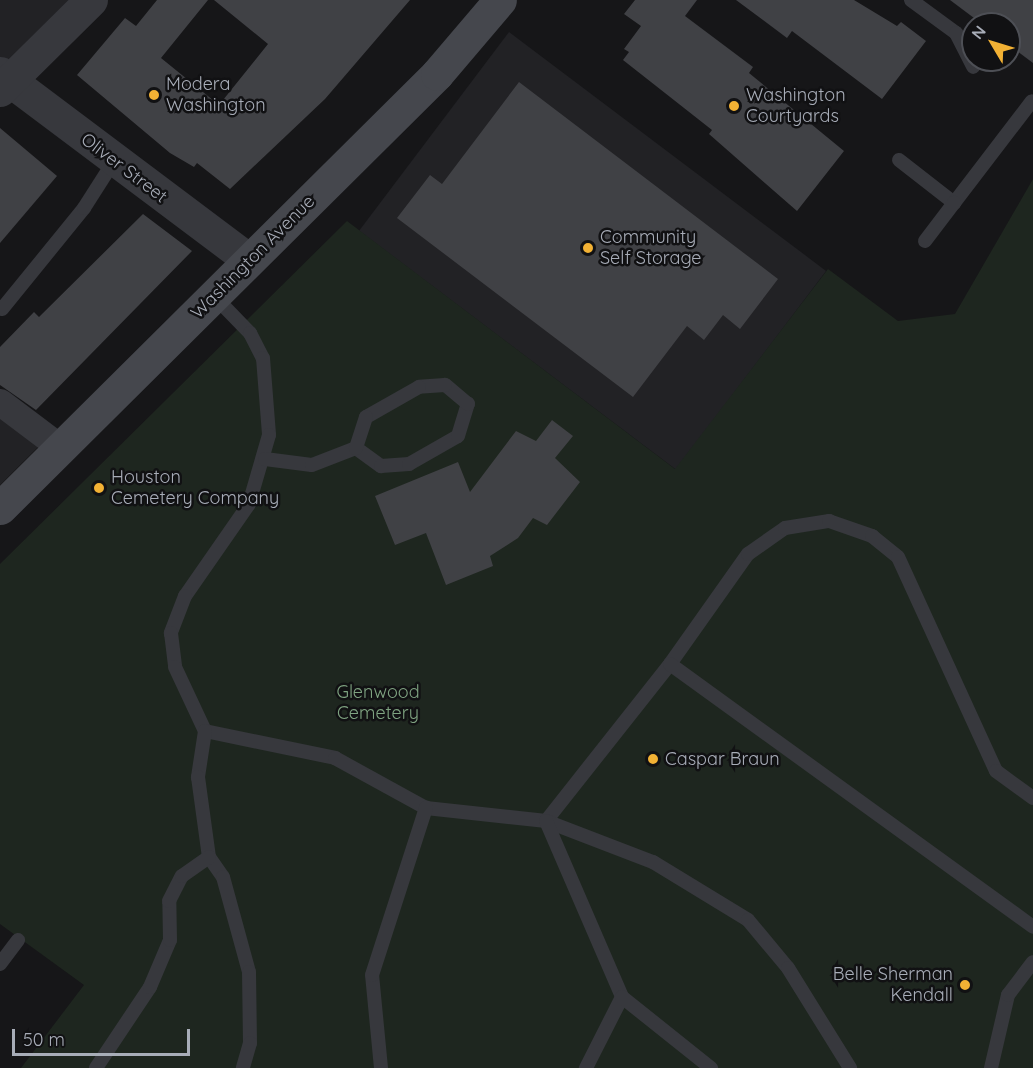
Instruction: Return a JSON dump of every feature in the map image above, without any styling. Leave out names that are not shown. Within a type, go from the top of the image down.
[{"type":"main road","name":"Washington Avenue","points":[[0,508],[437,74],[500,0]]},
{"type":"street","points":[[3,81],[91,0]]},
{"type":"street","name":"Oliver Street","points":[[3,81],[249,260]]},
{"type":"street","points":[[0,402],[61,448]]},
{"type":"lane","points":[[911,0],[956,33],[961,43]]},
{"type":"lane","points":[[925,241],[1032,101]]},
{"type":"lane","points":[[899,160],[954,203]]},
{"type":"lane","points":[[2,309],[84,208],[114,161]]},
{"type":"lane","points":[[214,296],[250,333],[263,358],[270,390],[265,459],[249,504],[185,596],[171,633],[175,667],[205,731],[198,777],[209,857],[223,877],[249,972],[250,1043],[243,1068]]},
{"type":"lane","points":[[444,386],[468,404],[459,436],[409,464],[381,466],[356,448],[366,417],[419,387],[444,386]]},
{"type":"lane","points":[[265,459],[312,465],[356,448]]},
{"type":"lane","points":[[546,821],[670,664],[748,554],[785,528],[829,521],[872,536],[898,557],[996,771],[1033,798]]},
{"type":"lane","points":[[670,664],[1033,927]]},
{"type":"lane","points":[[205,731],[336,758],[426,808],[546,821],[653,862],[748,920],[788,968],[850,1068]]},
{"type":"lane","points":[[381,1068],[372,975],[426,808]]},
{"type":"lane","points":[[546,821],[622,997],[711,1068]]},
{"type":"lane","points":[[96,1068],[150,987],[170,940],[169,901],[182,876],[209,857]]},
{"type":"lane","points":[[0,964],[18,940]]},
{"type":"lane","points":[[991,1068],[1008,995],[1033,962]]},
{"type":"lane","points":[[586,1068],[622,997]]},
{"type":"shaded area","points":[[0,0],[74,0],[0,74]]},
{"type":"shaded area","points":[[509,32],[826,271],[676,470],[359,231]]},
{"type":"shaded area","points":[[0,415],[40,445],[0,485]]},
{"type":"green space","name":"Glenwood Cemetery","points":[[1033,179],[1033,1068],[21,1068],[84,985],[0,924],[0,564],[347,221],[675,469],[828,269],[898,321],[955,314]]},
{"type":"building","name":"Modera Washington","points":[[157,0],[208,0],[161,58],[219,105],[268,44],[214,0],[410,0],[325,99],[230,189],[197,163],[194,167],[170,153],[77,75],[125,18],[136,26]]},
{"type":"building","name":"Washington Courtyards","points":[[635,0],[697,0],[685,16],[753,67],[749,73],[844,151],[797,211],[709,134],[712,130],[623,60],[629,52],[624,49],[641,26],[624,14]]},
{"type":"building","name":"Washington Courtyards","points":[[736,0],[854,0],[897,26],[901,22],[926,41],[882,99],[792,31],[787,38]]},
{"type":"building","points":[[950,0],[1033,0],[1033,63],[1021,54],[1021,12],[966,12]]},
{"type":"building","name":"Community Self Storage","points":[[519,82],[778,279],[740,329],[723,315],[704,340],[687,326],[633,397],[397,218],[430,175],[442,184]]},
{"type":"building","points":[[0,128],[57,176],[0,243]]},
{"type":"building","points":[[143,214],[192,251],[36,410],[0,385],[0,347],[34,312],[39,317]]},
{"type":"building","points":[[552,420],[573,436],[555,458],[580,482],[547,525],[533,518],[518,538],[490,556],[493,566],[446,585],[426,533],[395,545],[375,496],[458,462],[470,492],[516,431],[536,441]]},
{"type":"place","name":"Modera Washington","points":[[154,95]]},
{"type":"place","name":"Washington Courtyards","points":[[734,106]]},
{"type":"place","name":"Community Self Storage","points":[[588,248]]},
{"type":"place","name":"Houston Cemetery Company","points":[[99,488]]},
{"type":"place","name":"Caspar Braun","points":[[653,759]]},
{"type":"place","name":"Belle Sherman Kendall","points":[[965,985]]}]
